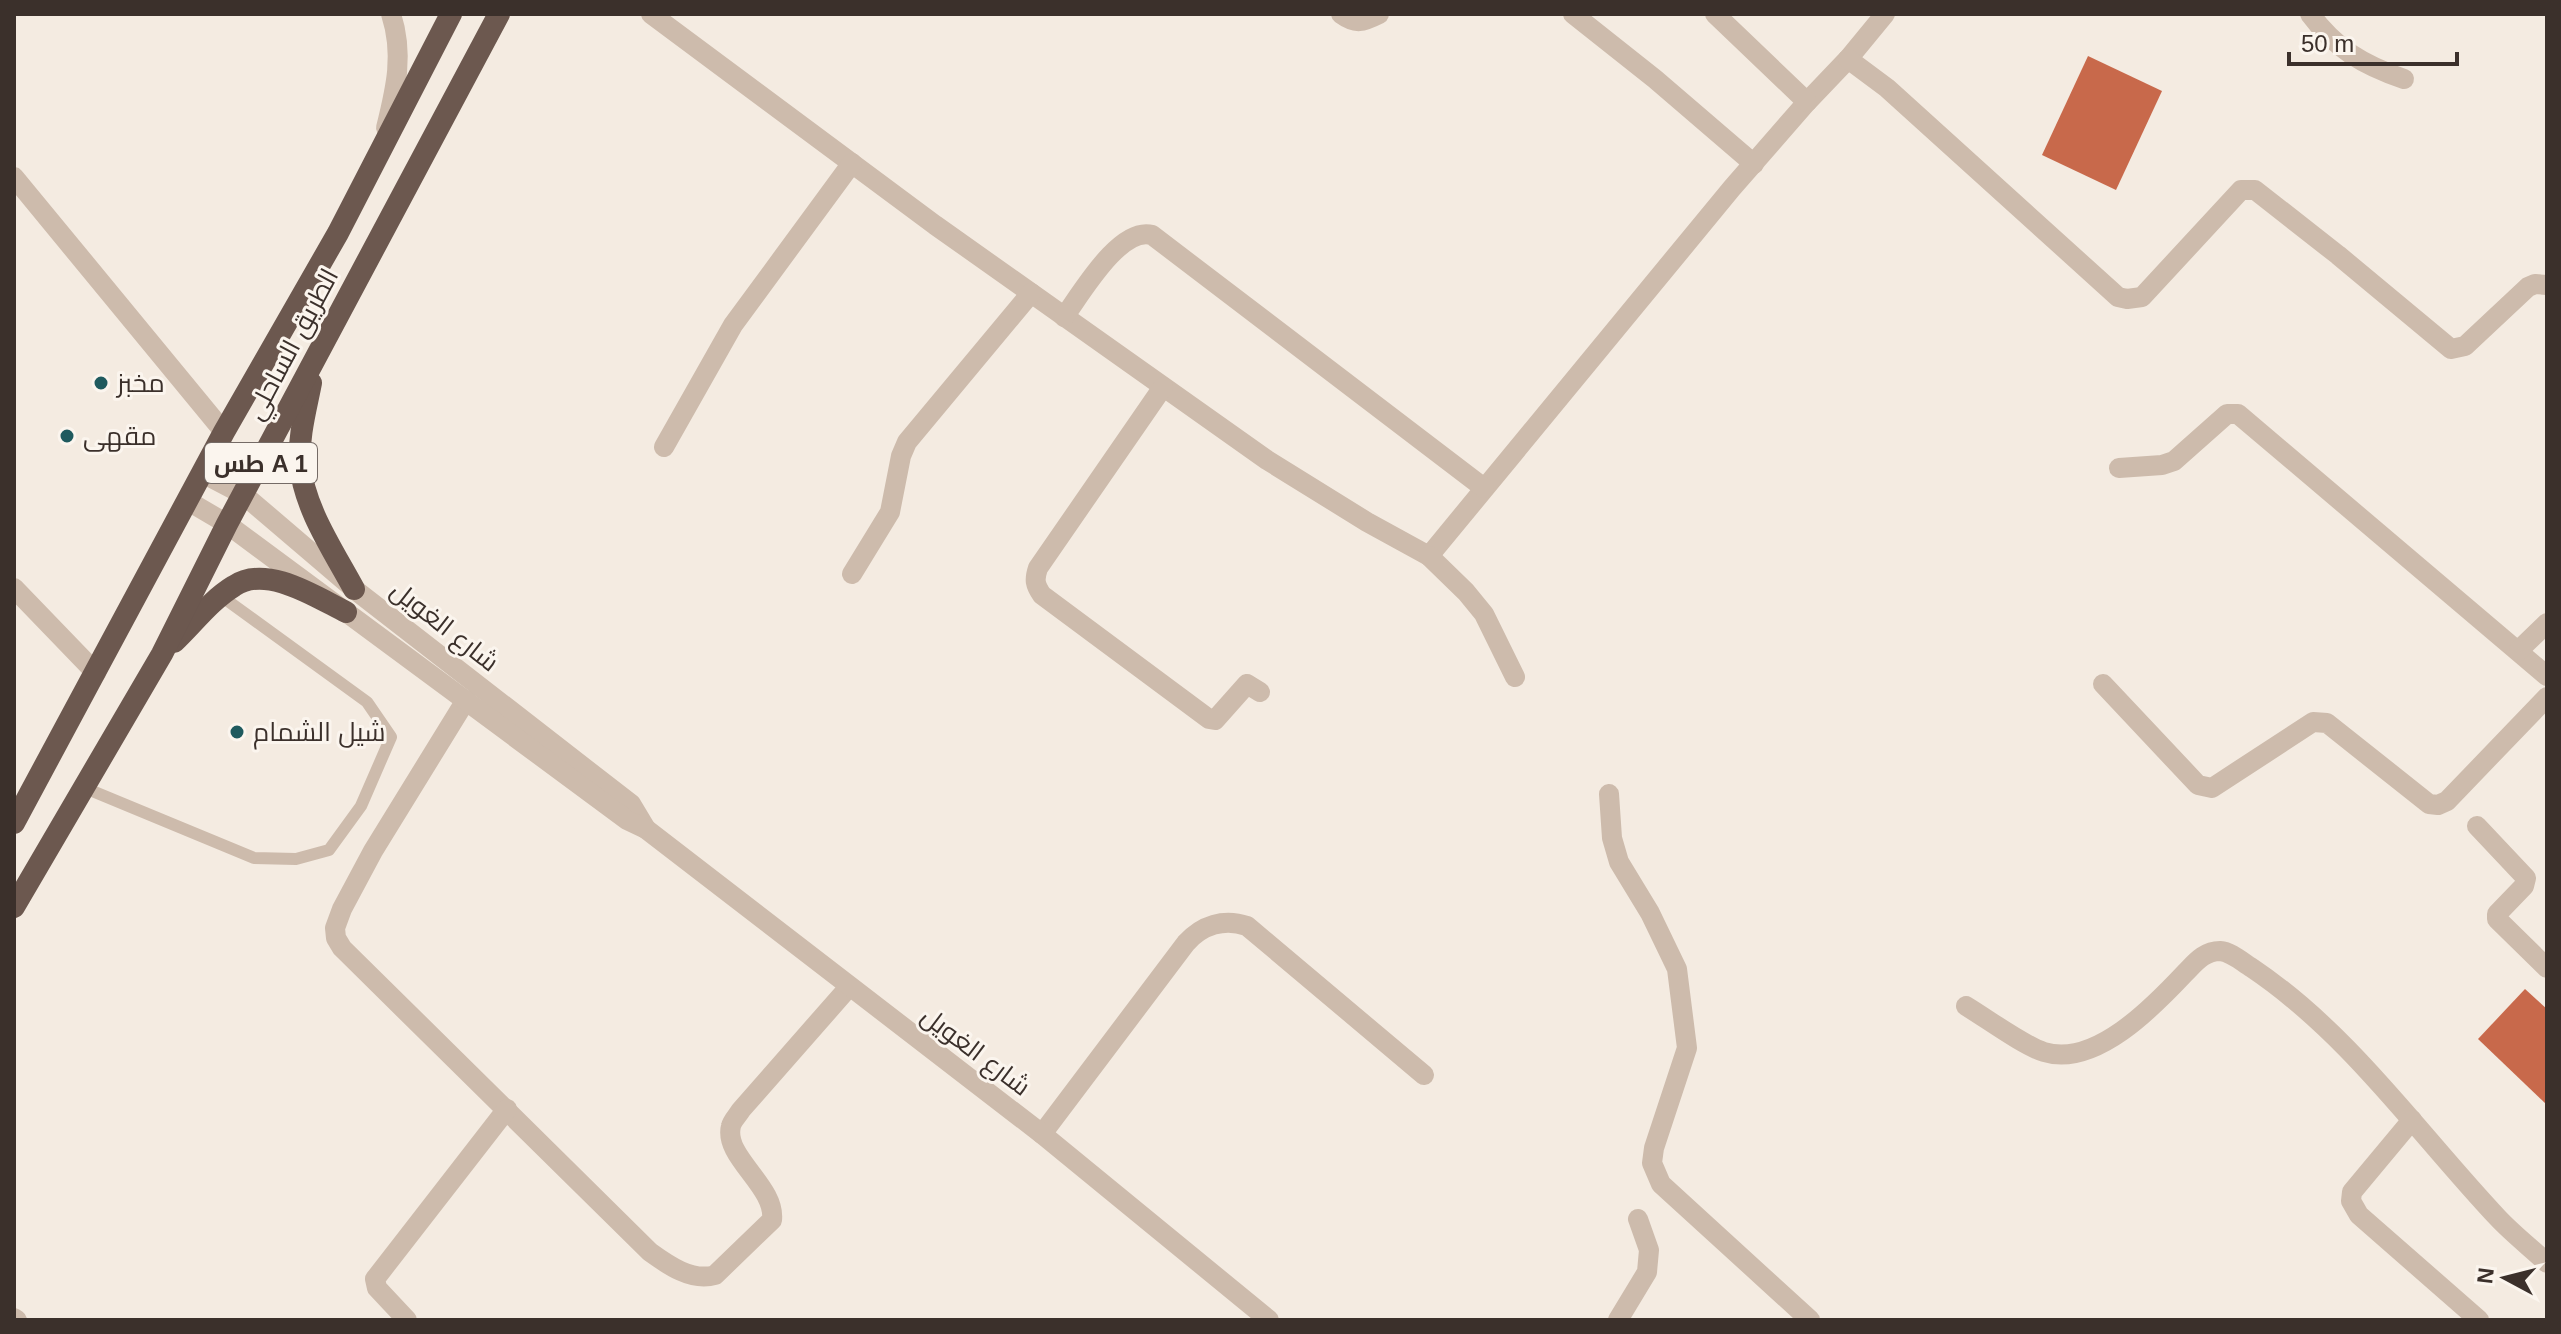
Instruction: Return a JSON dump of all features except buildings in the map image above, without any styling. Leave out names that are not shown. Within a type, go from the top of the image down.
[{"type":"highway","name":"الطريق الساحلي","points":[[14,823],[224,432],[338,233],[451,14]]},
{"type":"highway","name":"الطريق الساحلي","points":[[14,907],[162,654],[227,524],[499,14]]},
{"type":"highway","points":[[315,361],[301,439],[300,464],[318,521],[354,589]]},
{"type":"highway","points":[[162,654],[236,583],[257,578],[294,585],[346,612]]},
{"type":"street","points":[[381,150],[397,86],[399,61],[391,14]]},
{"type":"street","points":[[651,14],[1064,317],[1267,460],[1429,556],[1484,614],[1515,677]]},
{"type":"street","points":[[1341,14],[1358,23],[1379,14]]},
{"type":"street","points":[[1573,14],[1754,164]]},
{"type":"street","points":[[1715,14],[1807,102]]},
{"type":"street","points":[[1429,556],[1754,164],[1885,14]]},
{"type":"street","points":[[2310,14],[2327,37],[2343,50],[2378,70],[2404,79]]},
{"type":"street","points":[[1848,59],[1887,88],[2118,297],[2142,297],[2241,190],[2248,189],[2255,190],[2338,255],[2451,349],[2465,346],[2528,287],[2547,285]]},
{"type":"street","points":[[664,447],[733,325],[852,163]]},
{"type":"street","points":[[14,177],[224,432]]},
{"type":"street","points":[[1064,317],[1114,251],[1130,237],[1143,232],[1152,235],[1484,488]]},
{"type":"street","points":[[852,574],[890,512],[901,456],[907,442],[1031,293]]},
{"type":"street","points":[[1163,387],[1038,568],[1036,587],[1042,595],[1209,719],[1215,720],[1244,685],[1249,684],[1260,692]]},
{"type":"street","points":[[2119,468],[2162,465],[2174,461],[2227,414],[2238,414],[2547,676]]},
{"type":"street","name":"شارع الغويل","points":[[202,473],[244,495],[354,589],[631,804],[646,829]]},
{"type":"street","name":"شارع الغويل","points":[[188,501],[227,524],[627,820],[646,829],[1042,1134],[1269,1320]]},
{"type":"street","points":[[14,588],[96,673]]},
{"type":"street","points":[[2519,650],[2547,623]]},
{"type":"street","points":[[2103,684],[2198,785],[2212,788],[2319,721],[2327,723],[2429,804],[2438,805],[2447,801],[2547,697]]},
{"type":"street","points":[[466,700],[373,851],[342,909],[335,928],[336,938],[342,948],[650,1252],[669,1266],[694,1275],[715,1275],[772,1220],[768,1198],[736,1151],[731,1125],[849,987]]},
{"type":"street","points":[[1609,794],[1612,838],[1619,862],[1650,913],[1677,969],[1687,1048],[1654,1148],[1652,1163],[1655,1173],[1661,1184],[1696,1218],[1810,1320]]},
{"type":"street","points":[[2477,826],[2526,878],[2524,886],[2497,914],[2497,919],[2547,968]]},
{"type":"street","points":[[1042,1134],[1186,943],[1194,934],[1227,922],[1247,926],[1424,1075]]},
{"type":"street","points":[[1966,1006],[2045,1053],[2063,1056],[2080,1053],[2099,1045],[2135,1021],[2202,957],[2220,951],[2230,954],[2272,982],[2344,1045],[2499,1219],[2547,1263]]},
{"type":"street","points":[[407,1320],[377,1288],[375,1279],[507,1109]]},
{"type":"street","points":[[2412,1120],[2352,1192],[2351,1201],[2359,1215],[2479,1320]]},
{"type":"street","points":[[1618,1320],[1647,1272],[1649,1250],[1638,1219]]},
{"type":"lane","points":[[85,788],[254,858],[296,859],[329,850],[361,806],[391,737],[367,702],[221,596]]},
{"type":"place","name":"مخبز","points":[[101,383]]},
{"type":"place","name":"مقهى","points":[[67,436]]},
{"type":"place","name":"شيل الشمام","points":[[237,732]]}]
